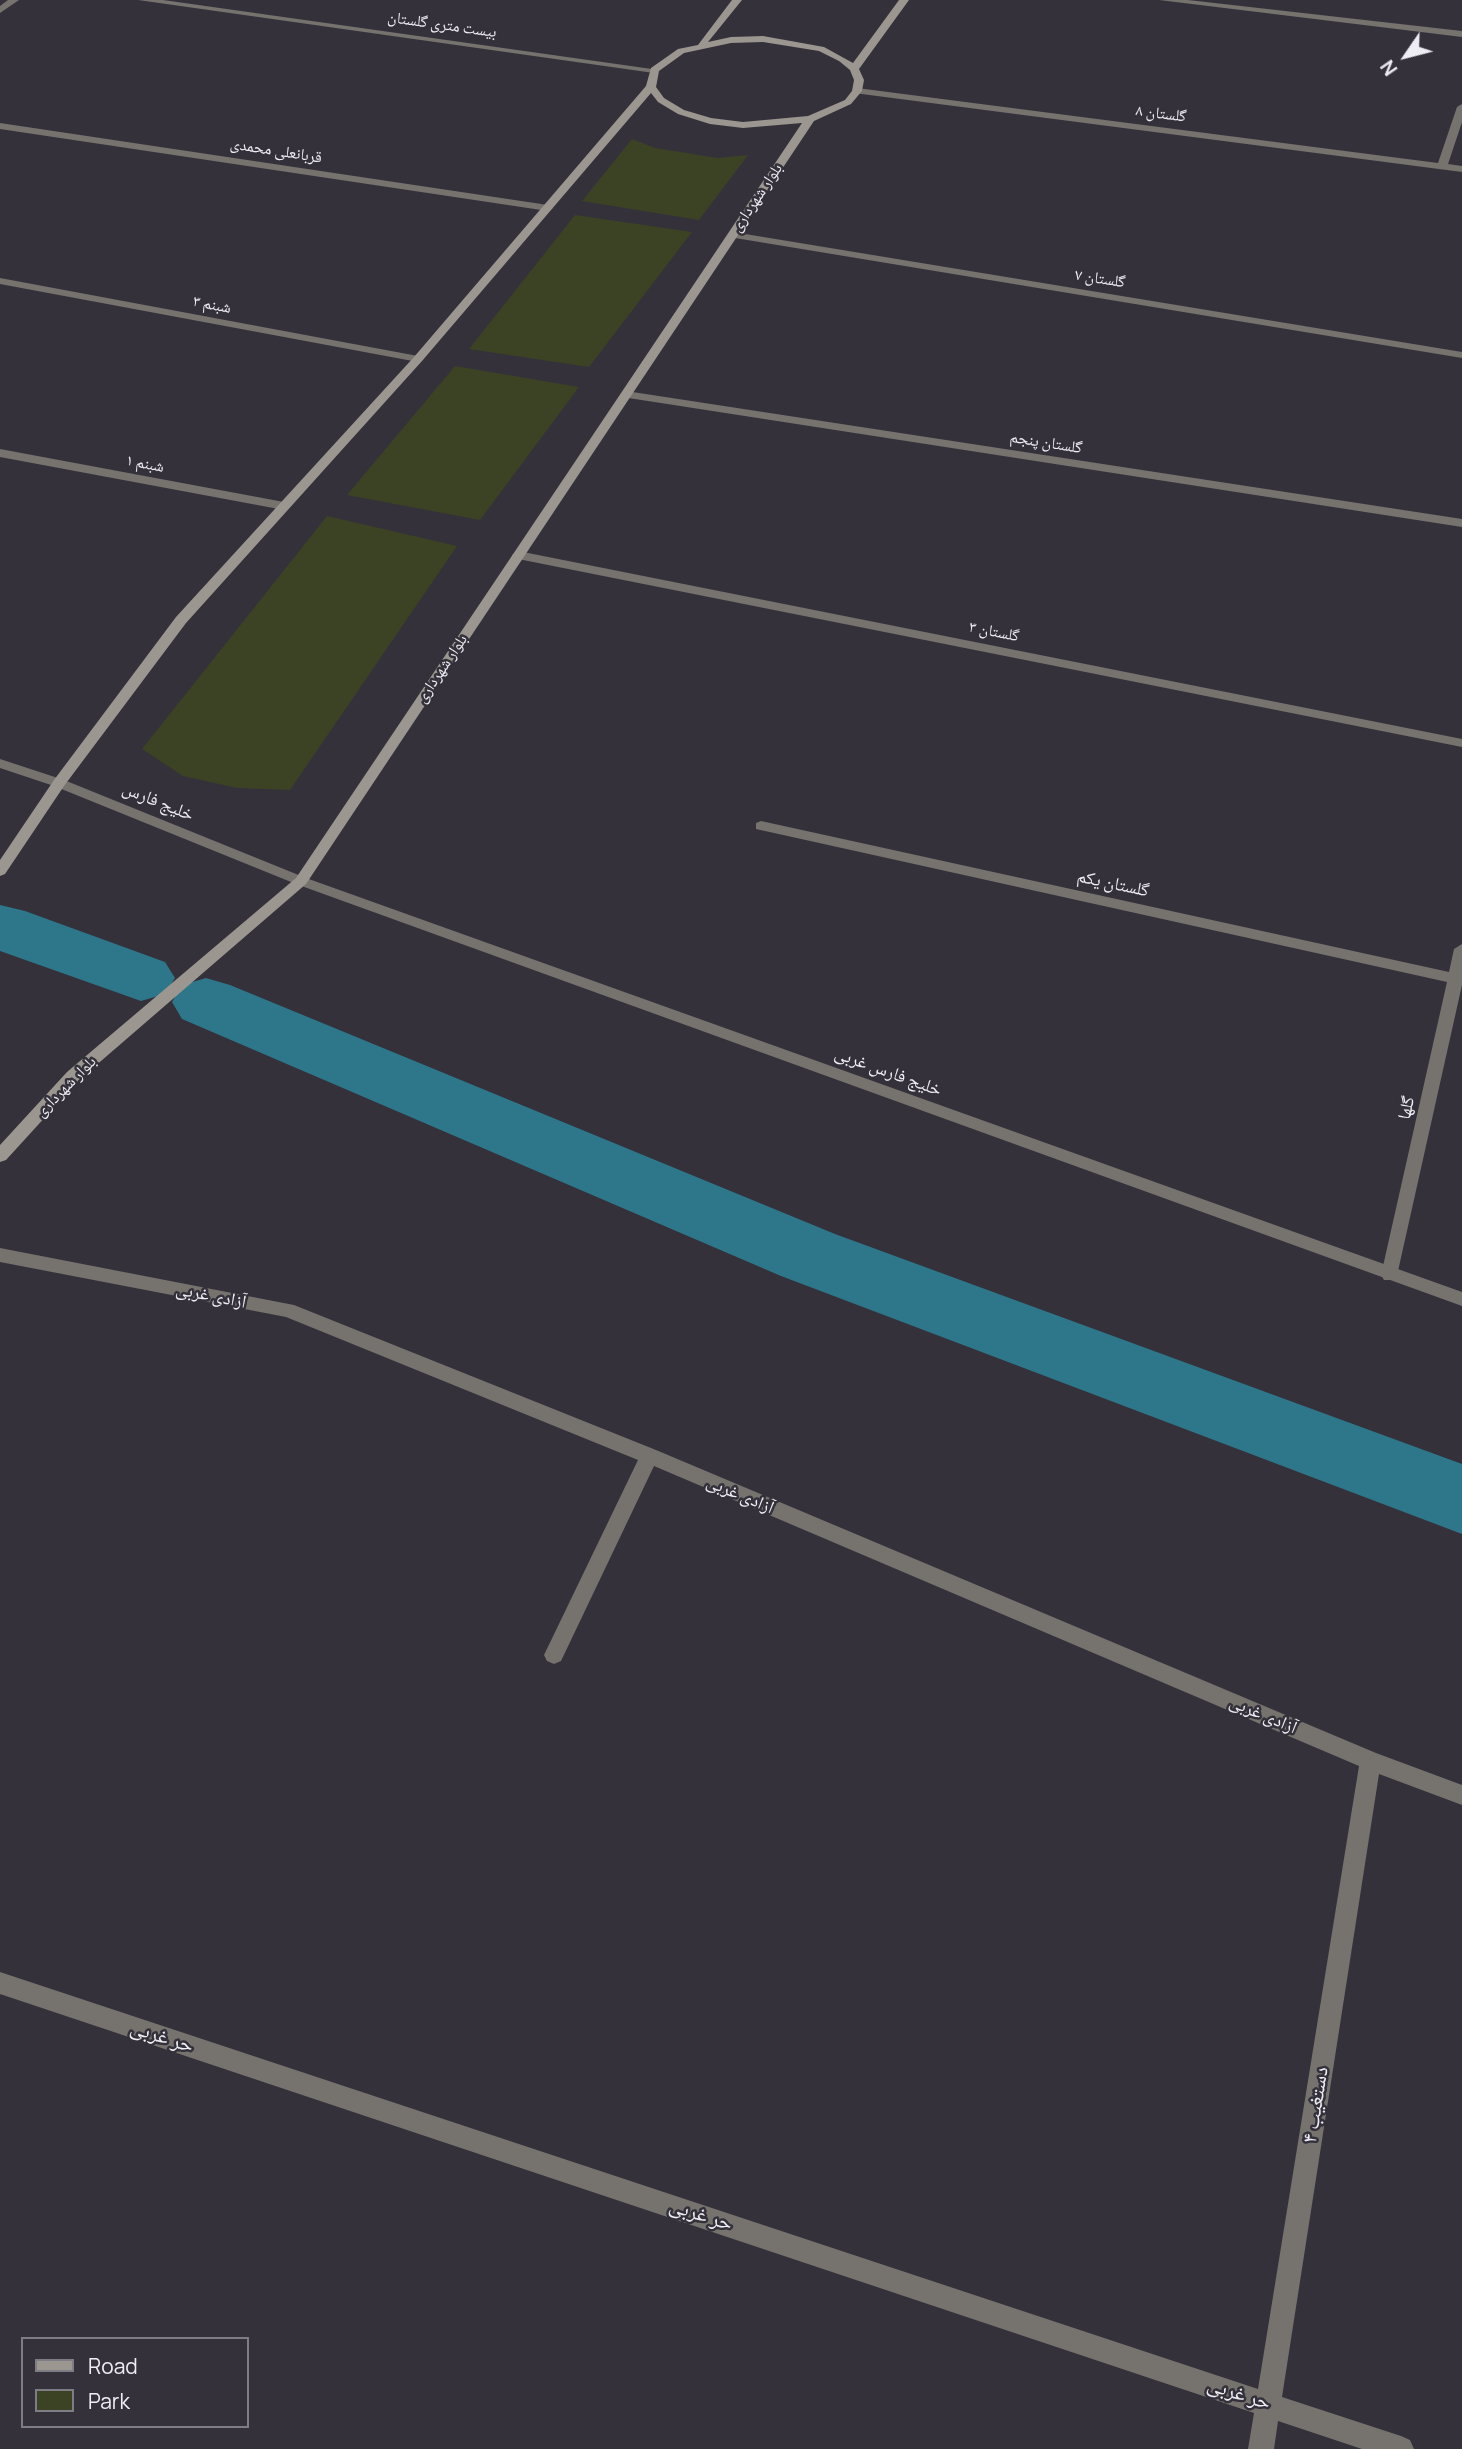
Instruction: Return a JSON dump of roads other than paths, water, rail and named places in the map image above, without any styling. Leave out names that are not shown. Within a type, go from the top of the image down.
[{"type":"main road","points":[[702,44],[737,0]]},
{"type":"main road","points":[[854,69],[904,0]]},
{"type":"main road","points":[[0,871],[59,783],[181,620],[418,359],[548,208],[651,87],[654,70],[681,51],[702,44],[742,39],[794,42],[821,49],[842,59],[854,69],[859,80],[857,91],[848,102],[810,119],[778,124],[710,121],[671,106],[661,100],[651,87]]},
{"type":"main road","name":"بلوار شهرداری","points":[[0,1156],[73,1076],[301,881],[810,119]]},
{"type":"street","points":[[0,10],[14,0]]},
{"type":"street","name":"بیست متری گلستان","points":[[143,0],[654,70]]},
{"type":"street","points":[[1164,0],[1462,34]]},
{"type":"street","name":"گلستان ۸","points":[[857,91],[1462,169]]},
{"type":"street","points":[[1442,166],[1462,107]]},
{"type":"street","name":"قربانعلی محمدی","points":[[0,126],[548,208]]},
{"type":"street","name":"گلستان ۷","points":[[733,235],[1462,355]]},
{"type":"street","name":"شبنم ۳","points":[[0,281],[418,359]]},
{"type":"street","name":"گلستان پنجم","points":[[626,395],[1462,523]]},
{"type":"street","name":"شبنم ۱","points":[[0,453],[284,506]]},
{"type":"street","name":"گلستان ۳","points":[[518,555],[1462,743]]},
{"type":"street","name":"خلیج فارس","points":[[0,763],[59,783],[301,881]]},
{"type":"street","name":"گلستان یکم","points":[[761,826],[1456,979]]},
{"type":"street","name":"خلیج فارس غربی","points":[[301,881],[1462,1299]]},
{"type":"street","name":"گلها","points":[[1390,1275],[1462,949]]},
{"type":"street","name":"آزادی غربی","points":[[0,1255],[288,1310],[649,1456],[1370,1761],[1462,1795]]},
{"type":"street","points":[[554,1655],[649,1456]]},
{"type":"street","name":"دستغیب ۴","points":[[1261,2449],[1370,1761]]},
{"type":"street","name":"حر غربی","points":[[0,1983],[1401,2449]]},
{"type":"waterway","points":[[2,927],[141,978]]},
{"type":"waterway","points":[[206,1002],[808,1255],[1462,1499]]}]
